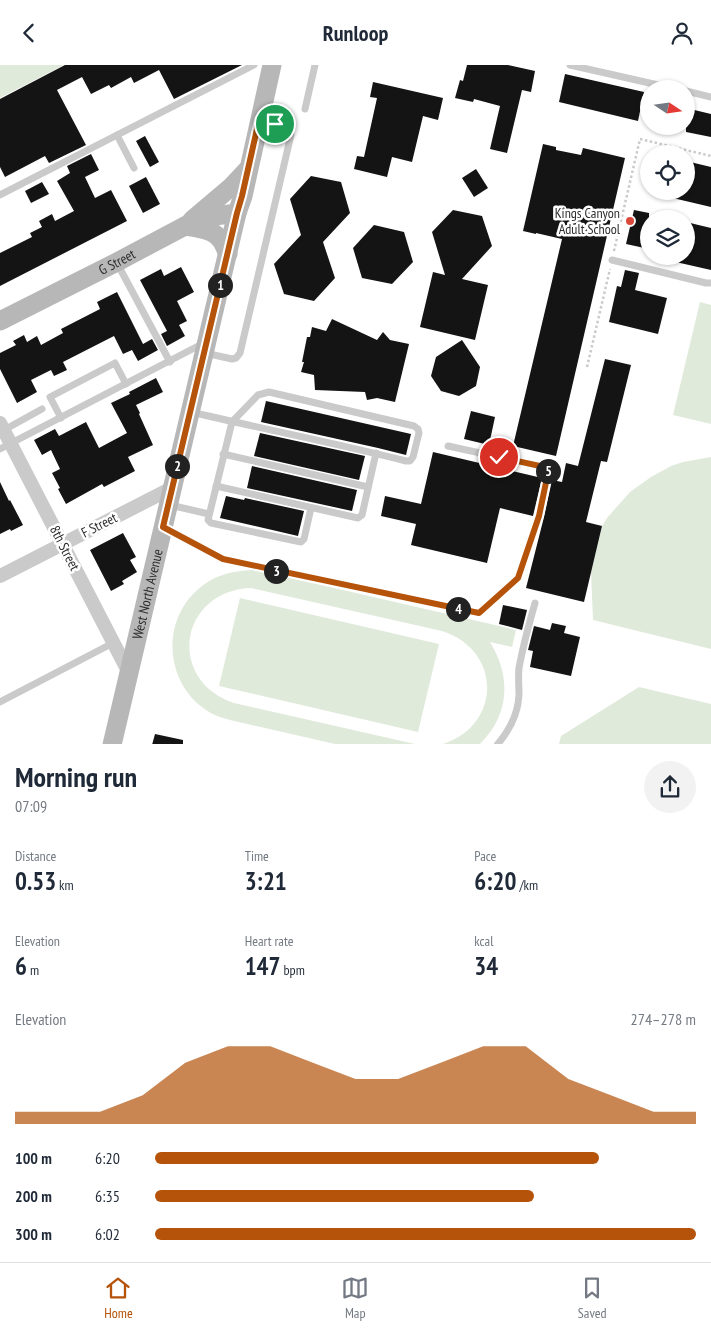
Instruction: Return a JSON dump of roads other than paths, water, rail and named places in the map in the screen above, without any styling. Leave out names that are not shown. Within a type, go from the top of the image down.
[{"type":"street","name":"West North Avenue","points":[[112,744],[242,196],[259,120],[265,66]]},
{"type":"street","points":[[185,225],[231,187],[248,169]]},
{"type":"street","name":"G Street","points":[[0,321],[200,218],[237,213]]},
{"type":"street","points":[[185,225],[206,230],[216,235],[220,238],[228,254]]},
{"type":"street","name":"8th Street","points":[[2,426],[5,446],[62,544],[130,673]]},
{"type":"street","name":"F Street","points":[[0,576],[62,544],[170,496]]},
{"type":"lane","points":[[305,109],[315,65]]},
{"type":"lane","points":[[570,65],[640,81]]},
{"type":"lane","points":[[0,195],[117,135],[265,66]]},
{"type":"lane","points":[[695,93],[711,97]]},
{"type":"lane","points":[[5,446],[170,362],[206,347],[232,359],[236,358],[240,353],[291,135],[290,131],[284,126],[259,120]]},
{"type":"lane","points":[[117,135],[134,168]]},
{"type":"lane","points":[[612,260],[711,283]]},
{"type":"lane","points":[[117,262],[170,362]]},
{"type":"lane","points":[[61,418],[50,397],[115,363],[126,384]]},
{"type":"lane","points":[[190,412],[232,421],[376,453],[406,461],[410,461],[413,457],[419,433],[418,429],[414,426],[269,392],[258,395],[232,421],[208,519],[211,523],[301,543],[304,539],[311,508]]},
{"type":"lane","points":[[2,426],[42,409]]},
{"type":"lane","points":[[163,527],[223,559],[479,613],[518,578],[539,516],[549,468],[448,446]]},
{"type":"lane","points":[[216,486],[358,518],[362,515],[376,453]]},
{"type":"lane","points":[[223,454],[368,487]]},
{"type":"lane","points":[[170,496],[209,514]]},
{"type":"lane","points":[[498,744],[513,722],[518,706],[519,670],[534,603]]},
{"type":"lane","points":[[0,702],[113,643]]},
{"type":"place","name":"Kings Canyon Adult School","points":[[630,221]]}]
